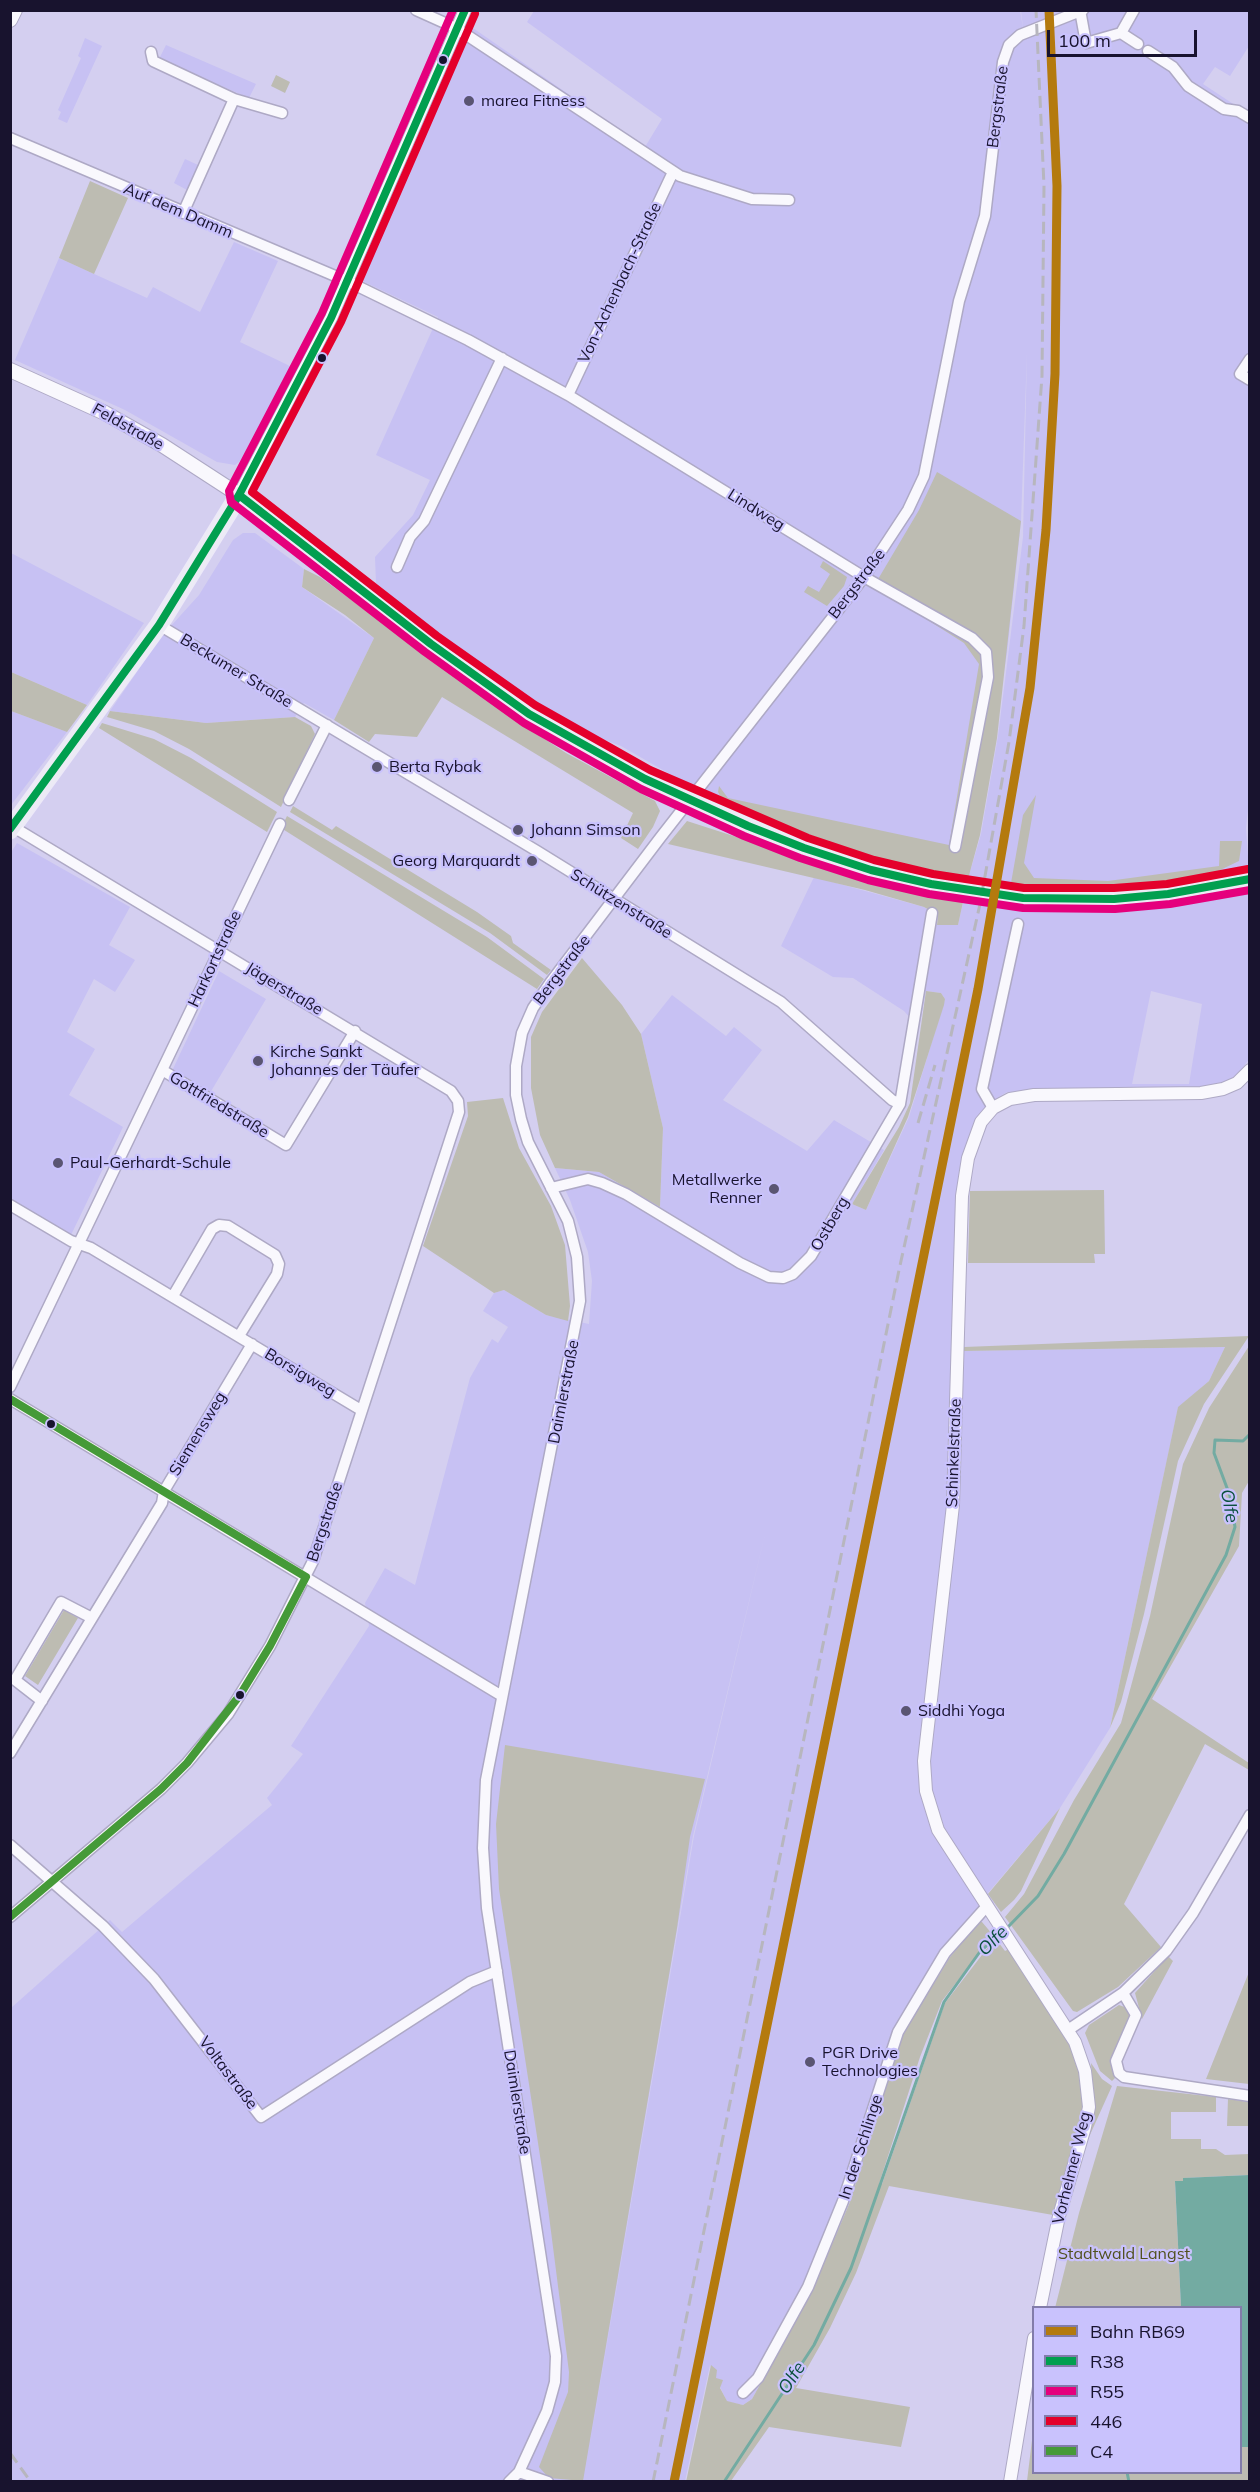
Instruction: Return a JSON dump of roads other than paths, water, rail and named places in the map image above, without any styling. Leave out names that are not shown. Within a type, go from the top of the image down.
[{"type":"main road","points":[[10,20],[15,10]]},
{"type":"main road","name":"Feldstraße","points":[[10,370],[105,413],[162,445],[238,495]]},
{"type":"main road","points":[[11,827],[159,625],[238,495],[431,644],[512,702],[594,753],[748,826],[833,858],[881,872],[961,890],[1057,900],[1106,900],[1168,894],[1250,879]]},
{"type":"street","points":[[416,10],[456,28],[673,172],[752,199],[789,200]]},
{"type":"street","points":[[238,495],[314,353],[465,10]]},
{"type":"street","points":[[1081,11],[1086,43],[1120,33],[1134,10]]},
{"type":"street","name":"Bergstraße","points":[[516,1095],[518,1048],[527,1020],[550,983],[888,544],[924,476],[959,301],[985,216],[1003,62],[1009,45],[1020,35],[1081,11]]},
{"type":"street","points":[[1120,33],[1138,44]]},
{"type":"street","points":[[1149,51],[1173,67],[1188,86],[1224,109],[1238,111],[1250,118]]},
{"type":"street","points":[[151,52],[153,61],[234,99],[282,113]]},
{"type":"street","points":[[183,213],[234,99]]},
{"type":"street","name":"Auf dem Damm","points":[[10,138],[347,281]]},
{"type":"street","name":"Von-Achenbach-Straße","points":[[568,395],[673,172]]},
{"type":"street","name":"Lindweg","points":[[347,281],[502,358],[568,395],[864,576],[972,638],[986,652],[988,677],[956,847]]},
{"type":"street","points":[[397,567],[410,537],[423,521],[502,358]]},
{"type":"street","points":[[1245,377],[1250,359]]},
{"type":"street","name":"Beckumer Straße","points":[[159,625],[313,717]]},
{"type":"street","name":"Schützenstraße","points":[[313,717],[781,1002],[892,1100],[900,1104]]},
{"type":"street","points":[[289,800],[327,725]]},
{"type":"street","name":"Harkortstraße","points":[[10,1387],[280,824]]},
{"type":"street","name":"Jägerstraße","points":[[11,827],[355,1031],[451,1091],[458,1101]]},
{"type":"street","name":"Ostberg","points":[[551,1188],[588,1179],[602,1183],[626,1194],[740,1263],[769,1277],[783,1278],[793,1274],[811,1256],[900,1104],[932,913]]},
{"type":"street","points":[[1018,924],[982,1089],[993,1108],[1010,1099],[1034,1095],[1201,1093],[1223,1089],[1237,1083],[1250,1070]]},
{"type":"street","name":"Gottfriedstraße","points":[[162,1070],[286,1145],[355,1031]]},
{"type":"street","name":"Daimlerstraße","points":[[516,1095],[528,1142],[568,1221],[575,1248],[580,1301],[486,1780],[483,1839],[487,1908],[556,2356],[555,2382],[547,2411],[519,2472]]},
{"type":"street","name":"Bergstraße","points":[[10,1917],[161,1789],[211,1736],[270,1646],[306,1577],[459,1112],[458,1101]]},
{"type":"street","name":"Schinkelstraße","points":[[993,1108],[981,1122],[974,1138],[962,1196],[953,1505],[924,1761],[926,1791],[938,1830],[1068,2030]]},
{"type":"street","name":"Borsigweg","points":[[10,1205],[79,1244],[92,1248],[361,1410]]},
{"type":"street","points":[[173,1296],[212,1229],[219,1225],[228,1226],[274,1255],[279,1264],[277,1274],[239,1336]]},
{"type":"street","name":"Siemensweg","points":[[10,1753],[162,1503],[164,1491],[252,1344]]},
{"type":"street","points":[[10,1399],[502,1696]]},
{"type":"street","points":[[42,1701],[15,1680],[62,1602],[92,1618]]},
{"type":"street","points":[[1068,2030],[1123,1993],[1154,1965],[1177,1937],[1250,1815]]},
{"type":"street","points":[[10,1845],[52,1882]]},
{"type":"street","name":"Voltastraße","points":[[52,1882],[103,1926],[154,1979],[261,2117],[470,1982],[497,1971]]},
{"type":"street","name":"In der Schlinge","points":[[742,2393],[758,2378],[808,2287],[843,2201],[898,2032],[945,1953],[987,1906]]},
{"type":"street","points":[[1123,1993],[1136,2015],[1116,2061],[1119,2073],[1124,2077],[1250,2096]]},
{"type":"street","name":"Vorhelmer Weg","points":[[1040,2306],[1059,2216],[1089,2107],[1086,2071],[1081,2054],[1068,2030]]},
{"type":"street","points":[[1010,2481],[1032,2350]]},
{"type":"street","points":[[509,2481],[519,2472],[548,2481]]},
{"type":"waterway","name":"Olfe","points":[[1007,1928],[1038,1896],[1064,1854],[1226,1555],[1235,1527],[1230,1496],[1214,1453],[1215,1440],[1243,1441],[1250,1434]]},
{"type":"waterway","name":"Olfe","points":[[724,2482],[814,2345],[851,2268],[944,2002],[979,1953],[1001,1932]]},
{"type":"waterway","points":[[1127,2474],[1129,2482]]},
{"type":"railway","points":[[653,2482],[899,1270],[980,904],[1009,742],[1024,626],[1042,376],[1044,186],[1036,10]]},
{"type":"railway","points":[[918,1123],[935,1065]]},
{"type":"railway","points":[[10,2453],[31,2482]]},
{"type":"rail line","name":"RB69","points":[[674,2482],[978,989],[1030,688],[1046,530],[1055,374],[1057,186],[1049,10]]},
{"type":"place","name":"marea Fitness","points":[[469,101]]},
{"type":"place","name":"Berta Rybak","points":[[377,767]]},
{"type":"place","name":"Johann Simson","points":[[518,830]]},
{"type":"place","name":"Georg Marquardt","points":[[532,861]]},
{"type":"place","name":"Kirche Sankt Johannes der Täufer","points":[[258,1061]]},
{"type":"place","name":"Paul-Gerhardt-Schule","points":[[58,1163]]},
{"type":"place","name":"Metallwerke Renner","points":[[774,1189]]},
{"type":"place","name":"Siddhi Yoga","points":[[906,1711]]},
{"type":"place","name":"PGR Drive Technologies","points":[[810,2062]]},
{"type":"park label","name":"Stadtwald Langst","points":[[1124,2254]]}]
